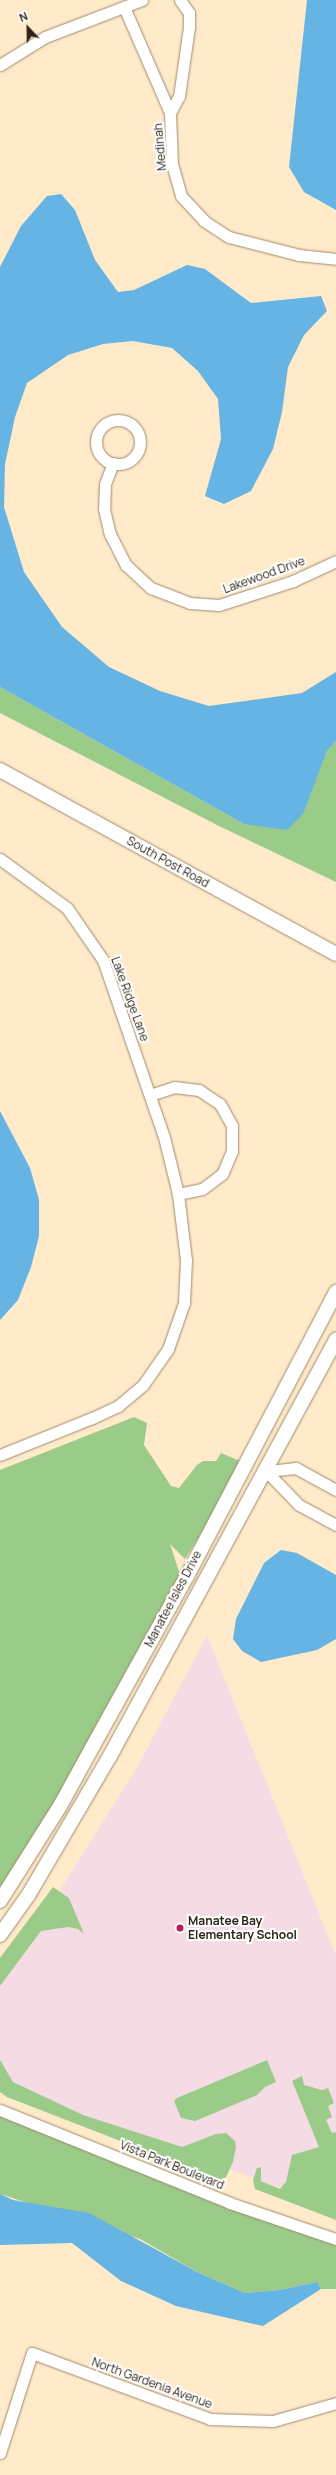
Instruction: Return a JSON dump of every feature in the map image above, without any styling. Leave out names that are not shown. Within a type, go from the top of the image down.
[{"type":"street","points":[[0,65],[45,37],[142,0]]},
{"type":"street","name":"Medinah","points":[[180,0],[189,13],[189,27],[179,96],[170,113],[172,164],[181,196],[204,221],[229,237],[299,255],[336,259]]},
{"type":"street","points":[[124,6],[170,113]]},
{"type":"street","points":[[124,420],[138,430],[140,447],[130,461],[113,463],[99,453],[97,436],[107,422],[124,420]]},
{"type":"street","name":"Lakewood Drive","points":[[113,463],[105,484],[104,509],[110,534],[126,566],[151,588],[190,603],[219,605],[293,581],[336,561]]},
{"type":"street","name":"South Post Road","points":[[0,770],[336,954]]},
{"type":"street","name":"Lake Ridge Lane","points":[[0,859],[67,908],[103,960],[150,1095],[178,1194],[186,1260],[184,1303],[168,1349],[142,1385],[118,1406],[92,1418],[0,1454]]},
{"type":"street","points":[[150,1095],[174,1087],[199,1090],[220,1104],[232,1126],[232,1151],[222,1174],[202,1189],[178,1194]]},
{"type":"street","name":"Manatee Isles Drive","points":[[0,1901],[60,1806],[246,1463],[336,1292]]},
{"type":"street","name":"Manatee Isles Drive","points":[[0,1935],[60,1843],[118,1742],[266,1471],[336,1339]]},
{"type":"street","points":[[246,1463],[266,1471],[299,1505],[336,1525]]},
{"type":"street","points":[[266,1471],[296,1468],[336,1490]]},
{"type":"street","points":[[100,1732],[118,1742]]},
{"type":"street","name":"Vista Park Boulevard","points":[[0,2110],[230,2203],[336,2239]]},
{"type":"street","name":"North Gardenia Avenue","points":[[0,2453],[32,2353],[210,2419],[273,2422],[336,2403]]},
{"type":"shaded area","name":"Manatee Bay Elementary School","points":[[207,1635],[336,1956],[336,2208],[19,2092],[0,2072],[0,1976],[54,1900],[139,1764]]},
{"type":"green space","points":[[0,687],[244,824],[316,779],[327,751],[336,741],[336,882],[217,825],[0,713]]},
{"type":"green space","points":[[134,1417],[147,1423],[144,1445],[171,1486],[179,1488],[197,1465],[203,1461],[216,1461],[221,1453],[245,1463],[185,1559],[170,1544],[182,1581],[0,1901],[0,1470]]},
{"type":"green space","points":[[53,1887],[69,1898],[84,1934],[78,1929],[68,1927],[41,1931],[0,1986],[0,1958]]},
{"type":"green space","points":[[0,2060],[13,2082],[83,2115],[182,2147],[216,2134],[226,2133],[235,2141],[236,2147],[233,2162],[226,2177],[221,2180],[7,2097],[0,2092]]},
{"type":"green space","points":[[267,2060],[276,2082],[265,2087],[257,2095],[195,2121],[181,2118],[174,2101],[177,2098]]},
{"type":"green space","points":[[302,2076],[304,2085],[322,2090],[328,2088],[334,2103],[328,2106],[332,2117],[326,2120],[332,2133],[336,2132],[336,2220],[255,2189],[253,2180],[257,2168],[261,2167],[261,2181],[280,2189],[286,2182],[292,2155],[319,2147],[292,2081]]},
{"type":"green space","points":[[0,2110],[336,2244],[336,2289],[321,2289],[317,2282],[280,2290],[245,2293],[199,2273],[140,2239],[0,2194]]},
{"type":"water","points":[[307,0],[336,0],[336,210],[304,192],[289,167]]},
{"type":"water","points":[[61,194],[75,210],[95,260],[118,292],[134,290],[187,265],[205,269],[251,303],[321,296],[327,311],[304,335],[288,367],[282,412],[273,449],[251,491],[224,504],[205,496],[221,439],[218,399],[198,371],[172,348],[133,341],[103,344],[68,355],[27,383],[15,417],[5,464],[4,507],[24,572],[62,627],[109,667],[160,691],[209,706],[302,693],[336,672],[336,741],[327,751],[303,814],[287,830],[244,824],[0,687],[0,267],[21,226],[47,196]]},
{"type":"water","points":[[0,1111],[30,1168],[39,1200],[39,1236],[31,1267],[18,1300],[0,1320]]},
{"type":"water","points":[[281,1550],[297,1553],[336,1575],[336,1639],[317,1650],[261,1662],[242,1651],[233,1639],[236,1619],[264,1563]]},
{"type":"water","points":[[0,2194],[13,2200],[89,2213],[199,2273],[245,2293],[280,2290],[317,2282],[321,2289],[263,2326],[176,2306],[121,2281],[72,2243],[0,2245]]},
{"type":"place","name":"Manatee Bay Elementary School","points":[[180,1928]]}]
